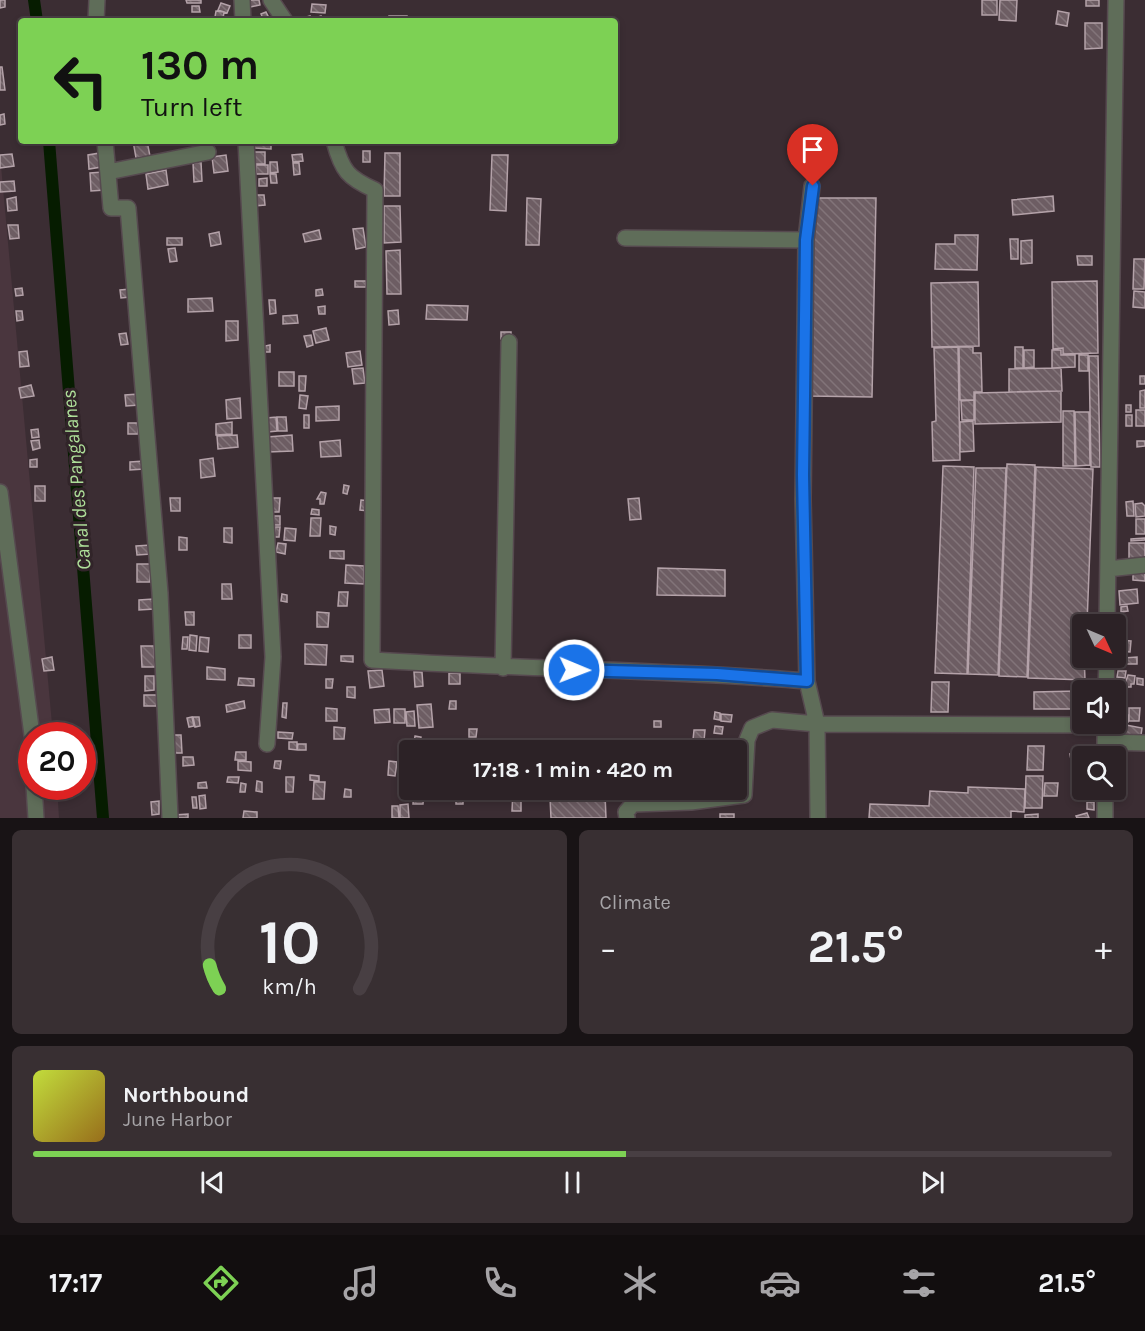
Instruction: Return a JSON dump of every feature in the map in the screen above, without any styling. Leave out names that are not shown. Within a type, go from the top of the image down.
[{"type":"street","points":[[96,18],[97,0]]},
{"type":"street","points":[[242,0],[243,18]]},
{"type":"street","points":[[271,0],[283,18]]},
{"type":"street","points":[[1107,614],[1116,0]]},
{"type":"street","points":[[105,144],[111,208],[128,208],[160,593],[170,818]]},
{"type":"street","points":[[246,144],[273,657],[267,744]]},
{"type":"street","points":[[335,144],[351,179],[375,190],[372,660],[503,668],[717,674],[807,681]]},
{"type":"street","points":[[108,172],[208,152]]},
{"type":"street","points":[[813,186],[806,240],[803,499],[807,681],[817,724],[818,818]]},
{"type":"street","points":[[625,238],[806,240]]},
{"type":"street","points":[[503,668],[509,342]]},
{"type":"street","points":[[0,492],[30,722]]},
{"type":"street","points":[[1108,568],[1145,565]]},
{"type":"street","points":[[627,818],[626,812],[633,804],[691,802],[744,795],[747,740],[752,728],[772,720],[817,724],[1072,724]]},
{"type":"street","points":[[1125,746],[1145,743]]},
{"type":"street","points":[[35,800],[36,818]]},
{"type":"street","points":[[1104,818],[1105,800]]},
{"type":"shaded area","points":[[0,155],[52,722],[18,722],[18,800],[58,800],[59,818],[0,818]]},
{"type":"building","points":[[0,0],[5,0],[5,7],[0,8]]},
{"type":"building","points":[[186,0],[201,0],[201,3],[187,3]]},
{"type":"building","points":[[249,0],[259,0],[260,5],[250,7]]},
{"type":"building","points":[[982,0],[997,0],[997,15],[982,15]]},
{"type":"building","points":[[1000,0],[1017,0],[1016,21],[999,20]]},
{"type":"building","points":[[1086,0],[1099,0],[1099,6],[1086,6]]},
{"type":"building","points":[[221,3],[230,6],[227,13],[218,10]]},
{"type":"building","points":[[312,4],[326,5],[325,13],[311,12]]},
{"type":"building","points":[[192,6],[199,6],[200,12],[192,12]]},
{"type":"building","points":[[216,11],[224,12],[223,18],[215,17]]},
{"type":"building","points":[[1058,11],[1069,13],[1067,26],[1056,24]]},
{"type":"building","points":[[266,12],[269,18],[263,18],[261,14]]},
{"type":"building","points":[[389,16],[407,16],[407,18],[389,18]]},
{"type":"building","points":[[1085,23],[1102,23],[1102,48],[1085,49]]},
{"type":"building","points":[[0,67],[2,67],[5,90],[0,90]]},
{"type":"building","points":[[4,114],[5,124],[0,125],[0,115]]},
{"type":"building","points":[[134,144],[148,144],[150,156],[136,158]]},
{"type":"building","points":[[255,144],[271,144],[271,149],[254,148]]},
{"type":"building","points":[[363,151],[370,151],[370,162],[363,162]]},
{"type":"building","points":[[252,152],[265,152],[265,164],[252,164]]},
{"type":"building","points":[[100,153],[101,167],[89,169],[88,155]]},
{"type":"building","points":[[385,153],[400,153],[400,196],[384,196]]},
{"type":"building","points":[[12,154],[14,166],[0,168],[0,155]]},
{"type":"building","points":[[302,154],[303,161],[293,162],[292,155]]},
{"type":"building","points":[[226,155],[228,171],[214,173],[212,157]]},
{"type":"building","points":[[492,155],[508,155],[506,211],[490,210]]},
{"type":"building","points":[[201,162],[202,181],[194,182],[193,163]]},
{"type":"building","points":[[270,162],[277,162],[278,172],[270,173]]},
{"type":"building","points":[[293,163],[299,163],[300,174],[294,175]]},
{"type":"building","points":[[256,165],[268,165],[268,174],[256,174]]},
{"type":"building","points":[[166,170],[168,185],[148,189],[146,174]]},
{"type":"building","points":[[103,172],[105,190],[91,191],[90,173]]},
{"type":"building","points":[[270,174],[276,174],[277,183],[271,183]]},
{"type":"building","points":[[267,178],[267,186],[259,186],[259,179]]},
{"type":"building","points":[[14,181],[15,191],[0,192],[0,182]]},
{"type":"building","points":[[255,195],[264,195],[265,205],[255,206]]},
{"type":"building","points":[[1053,196],[1054,211],[1013,215],[1012,200]]},
{"type":"building","points":[[16,197],[17,210],[8,211],[7,199]]},
{"type":"building","points":[[527,198],[541,199],[539,245],[526,245]]},
{"type":"building","points":[[813,198],[876,198],[872,397],[810,396]]},
{"type":"building","points":[[384,206],[400,206],[401,242],[384,243]]},
{"type":"building","points":[[8,225],[18,225],[19,238],[10,239]]},
{"type":"building","points":[[363,228],[366,247],[356,249],[353,229]]},
{"type":"building","points":[[319,230],[321,239],[305,242],[303,234]]},
{"type":"building","points":[[219,232],[221,244],[211,246],[209,234]]},
{"type":"building","points":[[955,235],[978,235],[977,270],[935,269],[936,244],[955,244]]},
{"type":"building","points":[[167,238],[182,238],[182,245],[167,245]]},
{"type":"building","points":[[1010,239],[1018,239],[1018,259],[1011,259]]},
{"type":"building","points":[[1032,240],[1032,263],[1021,264],[1021,241]]},
{"type":"building","points":[[175,248],[177,261],[170,262],[168,249]]},
{"type":"building","points":[[400,250],[401,294],[387,294],[386,251]]},
{"type":"building","points":[[1077,256],[1092,256],[1092,265],[1078,265]]},
{"type":"building","points":[[1134,259],[1145,259],[1144,289],[1133,289]]},
{"type":"building","points":[[355,281],[366,281],[366,287],[355,287]]},
{"type":"building","points":[[1097,281],[1098,353],[1063,354],[1063,348],[1053,349],[1052,282]]},
{"type":"building","points":[[978,282],[979,346],[932,347],[931,283]]},
{"type":"building","points":[[22,288],[23,295],[16,296],[15,289]]},
{"type":"building","points":[[130,289],[130,297],[121,298],[120,290]]},
{"type":"building","points":[[322,289],[323,295],[316,296],[316,290]]},
{"type":"building","points":[[1134,291],[1145,292],[1145,308],[1133,307]]},
{"type":"building","points":[[212,298],[213,311],[188,312],[188,299]]},
{"type":"building","points":[[269,300],[275,300],[276,313],[270,314]]},
{"type":"building","points":[[427,305],[468,306],[467,320],[426,319]]},
{"type":"building","points":[[325,306],[325,314],[319,314],[318,307]]},
{"type":"building","points":[[398,310],[399,324],[389,325],[388,311]]},
{"type":"building","points":[[16,311],[22,311],[23,320],[17,321]]},
{"type":"building","points":[[297,315],[298,323],[283,324],[283,316]]},
{"type":"building","points":[[226,321],[238,321],[238,340],[226,341]]},
{"type":"building","points":[[326,328],[329,340],[316,343],[313,331]]},
{"type":"building","points":[[501,332],[511,332],[511,339],[501,339]]},
{"type":"building","points":[[126,333],[128,344],[121,345],[119,334]]},
{"type":"building","points":[[311,335],[313,345],[307,347],[304,336]]},
{"type":"building","points":[[270,345],[270,352],[265,352],[265,346]]},
{"type":"building","points":[[958,347],[960,460],[933,461],[932,422],[936,421],[934,348]]},
{"type":"building","points":[[959,347],[973,347],[973,353],[981,353],[982,392],[974,392],[974,400],[960,400]]},
{"type":"building","points":[[1015,347],[1023,347],[1023,368],[1015,368]]},
{"type":"building","points":[[1024,350],[1034,350],[1034,367],[1024,368]]},
{"type":"building","points":[[1052,350],[1061,350],[1061,355],[1075,355],[1075,367],[1052,368]]},
{"type":"building","points":[[27,351],[29,366],[20,367],[19,352]]},
{"type":"building","points":[[360,351],[362,365],[348,367],[346,353]]},
{"type":"building","points":[[1079,355],[1088,355],[1088,371],[1079,371]]},
{"type":"building","points":[[1089,356],[1098,356],[1100,467],[1091,467]]},
{"type":"building","points":[[363,368],[365,383],[354,384],[352,369]]},
{"type":"building","points":[[1061,368],[1062,391],[1009,392],[1009,369]]},
{"type":"building","points":[[279,372],[294,372],[294,386],[279,386]]},
{"type":"building","points":[[299,376],[306,376],[305,391],[299,391]]},
{"type":"building","points":[[1140,376],[1145,376],[1145,384],[1140,384]]},
{"type":"building","points":[[31,385],[34,396],[21,398],[19,388]]},
{"type":"building","points":[[1145,390],[1145,408],[1140,408],[1140,391]]},
{"type":"building","points":[[1061,391],[1061,422],[975,424],[975,393]]},
{"type":"building","points":[[138,394],[139,405],[126,406],[125,395]]},
{"type":"building","points":[[300,395],[308,396],[306,409],[299,408]]},
{"type":"building","points":[[240,398],[241,418],[227,419],[226,400]]},
{"type":"building","points":[[974,400],[974,420],[962,420],[961,401]]},
{"type":"building","points":[[1126,405],[1131,405],[1131,412],[1126,412]]},
{"type":"building","points":[[339,406],[339,420],[316,421],[316,407]]},
{"type":"building","points":[[1136,410],[1145,410],[1145,426],[1136,426]]},
{"type":"building","points":[[1063,411],[1074,411],[1075,466],[1063,466]]},
{"type":"building","points":[[1075,412],[1089,412],[1090,465],[1076,466]]},
{"type":"building","points":[[304,415],[309,415],[309,428],[304,428]]},
{"type":"building","points":[[1126,415],[1132,415],[1132,426],[1126,426]]},
{"type":"building","points":[[276,417],[277,431],[268,432],[267,418]]},
{"type":"building","points":[[277,417],[286,417],[287,431],[278,431]]},
{"type":"building","points":[[973,421],[974,451],[960,452],[960,422]]},
{"type":"building","points":[[232,422],[232,434],[216,435],[216,424]]},
{"type":"building","points":[[128,423],[138,423],[138,434],[128,434]]},
{"type":"building","points":[[38,429],[39,437],[32,438],[31,430]]},
{"type":"building","points":[[237,435],[238,447],[218,449],[217,436]]},
{"type":"building","points":[[292,435],[293,451],[268,452],[267,437]]},
{"type":"building","points":[[39,440],[40,448],[33,450],[31,441]]},
{"type":"building","points":[[340,440],[341,456],[321,457],[320,442]]},
{"type":"building","points":[[1137,441],[1145,441],[1145,446],[1137,447]]},
{"type":"building","points":[[213,458],[215,476],[201,478],[200,460]]},
{"type":"building","points":[[37,459],[37,467],[30,467],[30,460]]},
{"type":"building","points":[[144,461],[144,469],[130,470],[130,462]]},
{"type":"building","points":[[1007,464],[1035,465],[1027,677],[999,676]]},
{"type":"building","points":[[943,466],[974,467],[967,674],[935,673]]},
{"type":"building","points":[[1036,467],[1093,469],[1087,614],[1072,614],[1072,668],[1085,668],[1085,680],[1028,678]]},
{"type":"building","points":[[976,468],[1006,468],[998,675],[968,674]]},
{"type":"building","points":[[344,485],[349,486],[347,494],[343,493]]},
{"type":"building","points":[[35,486],[45,486],[45,501],[35,501]]},
{"type":"building","points":[[321,492],[326,493],[324,504],[320,504],[320,499],[317,499]]},
{"type":"building","points":[[170,498],[180,498],[180,511],[171,511]]},
{"type":"building","points":[[272,498],[280,498],[279,512],[272,512]]},
{"type":"building","points":[[639,498],[641,519],[630,520],[628,499]]},
{"type":"building","points":[[361,500],[370,501],[369,511],[360,510]]},
{"type":"building","points":[[1133,501],[1134,516],[1127,516],[1126,502]]},
{"type":"building","points":[[1142,503],[1145,506],[1145,516],[1136,517],[1135,504]]},
{"type":"building","points":[[312,509],[319,510],[319,515],[311,514]]},
{"type":"building","points":[[274,516],[280,516],[280,525],[274,525]]},
{"type":"building","points":[[311,518],[321,518],[320,536],[310,536]]},
{"type":"building","points":[[1136,519],[1145,519],[1145,534],[1136,534]]},
{"type":"building","points":[[330,526],[336,527],[335,535],[330,534]]},
{"type":"building","points":[[275,527],[280,527],[279,537],[274,537]]},
{"type":"building","points":[[224,528],[232,528],[232,543],[224,542]]},
{"type":"building","points":[[285,528],[296,529],[295,541],[284,540]]},
{"type":"building","points":[[179,537],[187,538],[187,550],[179,550]]},
{"type":"building","points":[[1145,538],[1145,540],[1131,541],[1131,539]]},
{"type":"building","points":[[278,543],[286,544],[285,554],[276,552]]},
{"type":"building","points":[[1129,543],[1145,543],[1145,564],[1129,565]]},
{"type":"building","points":[[151,545],[151,554],[137,555],[136,546]]},
{"type":"building","points":[[330,551],[344,551],[344,559],[330,558]]},
{"type":"building","points":[[137,564],[150,564],[150,582],[137,582]]},
{"type":"building","points":[[346,565],[364,566],[364,584],[345,583]]},
{"type":"building","points":[[658,568],[725,570],[725,596],[657,595]]},
{"type":"building","points":[[1133,569],[1145,569],[1145,581],[1133,580]]},
{"type":"building","points":[[222,584],[231,584],[232,599],[222,599]]},
{"type":"building","points":[[1137,589],[1138,603],[1120,605],[1119,591]]},
{"type":"building","points":[[339,592],[348,592],[347,606],[338,606]]},
{"type":"building","points":[[282,594],[287,595],[287,602],[281,601]]},
{"type":"building","points":[[153,599],[154,609],[139,610],[139,600]]},
{"type":"building","points":[[1127,606],[1128,611],[1121,612],[1121,607]]},
{"type":"building","points":[[185,612],[194,612],[194,625],[186,625]]},
{"type":"building","points":[[317,612],[329,613],[328,627],[317,627]]},
{"type":"building","points":[[190,635],[197,636],[196,651],[189,650]]},
{"type":"building","points":[[239,635],[251,635],[251,648],[239,648]]},
{"type":"building","points":[[183,637],[188,637],[187,649],[182,649]]},
{"type":"building","points":[[200,637],[209,638],[208,652],[199,651]]},
{"type":"building","points":[[1126,641],[1131,641],[1130,652],[1126,652]]},
{"type":"building","points":[[305,644],[327,645],[326,665],[305,664]]},
{"type":"building","points":[[141,646],[154,646],[155,667],[142,667]]},
{"type":"building","points":[[551,651],[568,652],[567,663],[550,662]]},
{"type":"building","points":[[341,656],[353,656],[353,662],[341,661]]},
{"type":"building","points":[[52,657],[54,670],[44,671],[42,659]]},
{"type":"building","points":[[1137,657],[1137,664],[1126,664],[1126,658]]},
{"type":"building","points":[[207,667],[225,669],[225,680],[207,679]]},
{"type":"building","points":[[382,670],[384,686],[370,688],[368,671]]},
{"type":"building","points":[[1118,671],[1126,671],[1125,678],[1117,677]]},
{"type":"building","points":[[414,672],[422,672],[423,686],[415,687]]},
{"type":"building","points":[[449,673],[460,673],[460,684],[449,684]]},
{"type":"building","points":[[1128,675],[1135,676],[1131,687],[1126,687]]},
{"type":"building","points":[[145,676],[154,676],[154,690],[145,691]]},
{"type":"building","points":[[239,678],[254,679],[254,686],[238,685]]},
{"type":"building","points":[[1137,678],[1143,679],[1143,685],[1137,684]]},
{"type":"building","points":[[326,679],[333,679],[332,688],[326,688]]},
{"type":"building","points":[[932,682],[949,682],[948,712],[931,712]]},
{"type":"building","points":[[347,687],[355,687],[355,698],[347,697]]},
{"type":"building","points":[[1072,691],[1072,709],[1034,709],[1034,692]]},
{"type":"building","points":[[144,695],[157,695],[157,706],[144,706]]},
{"type":"building","points":[[244,701],[245,708],[227,712],[226,705]]},
{"type":"building","points":[[450,701],[456,701],[456,709],[449,709]]},
{"type":"building","points":[[283,703],[287,703],[286,718],[282,717]]},
{"type":"building","points":[[431,704],[433,727],[419,728],[417,705]]},
{"type":"building","points":[[326,708],[337,709],[337,721],[326,721]]},
{"type":"building","points":[[1129,708],[1140,708],[1139,721],[1129,721]]},
{"type":"building","points":[[389,709],[390,722],[375,723],[374,710]]},
{"type":"building","points":[[394,709],[405,709],[405,723],[394,723]]},
{"type":"building","points":[[414,711],[415,726],[407,726],[406,712]]},
{"type":"building","points":[[715,712],[720,713],[720,720],[714,719]]},
{"type":"building","points":[[721,714],[732,715],[731,722],[721,721]]},
{"type":"building","points":[[192,717],[194,726],[189,727],[187,718]]},
{"type":"building","points":[[193,717],[199,717],[200,726],[195,727]]},
{"type":"building","points":[[654,721],[661,721],[661,727],[654,727]]},
{"type":"building","points":[[1126,725],[1142,728],[1140,742],[1124,740]]},
{"type":"building","points":[[715,726],[723,727],[722,734],[714,733]]},
{"type":"building","points":[[334,727],[345,728],[344,739],[334,739]]},
{"type":"building","points":[[469,729],[477,729],[476,737],[469,737]]},
{"type":"building","points":[[694,730],[705,730],[704,740],[693,740]]},
{"type":"building","points":[[278,732],[293,733],[292,739],[278,738]]},
{"type":"building","points":[[174,735],[181,735],[182,753],[175,753]]},
{"type":"building","points":[[289,742],[297,742],[297,750],[289,749]]},
{"type":"building","points":[[298,744],[306,744],[306,750],[297,750]]},
{"type":"building","points":[[1028,746],[1044,746],[1043,770],[1027,770]]},
{"type":"building","points":[[236,752],[246,752],[246,760],[235,760]]},
{"type":"building","points":[[183,757],[193,757],[194,765],[183,766]]},
{"type":"building","points":[[238,761],[251,762],[251,771],[238,770]]},
{"type":"building","points":[[275,761],[281,761],[280,769],[274,768]]},
{"type":"building","points":[[389,761],[397,762],[395,776],[388,775]]},
{"type":"building","points":[[310,775],[319,776],[319,781],[310,780]]},
{"type":"building","points":[[1026,776],[1043,776],[1042,808],[1025,808]]},
{"type":"building","points":[[228,777],[239,777],[238,783],[227,782]]},
{"type":"building","points":[[286,777],[294,777],[293,792],[286,792]]},
{"type":"building","points":[[257,781],[262,782],[262,792],[256,791]]},
{"type":"building","points":[[206,782],[207,788],[198,788],[198,783]]},
{"type":"building","points":[[314,782],[325,782],[324,799],[313,799]]},
{"type":"building","points":[[241,783],[246,784],[245,792],[240,792]]},
{"type":"building","points":[[1045,783],[1058,783],[1057,796],[1044,796]]},
{"type":"building","points":[[968,787],[1025,789],[1024,812],[1011,811],[1011,818],[869,818],[870,804],[929,806],[930,791],[968,793]]},
{"type":"building","points":[[345,789],[351,790],[351,797],[344,797]]},
{"type":"building","points":[[205,795],[206,808],[200,809],[199,796]]},
{"type":"building","points":[[192,797],[196,797],[197,808],[193,808]]},
{"type":"building","points":[[413,800],[423,800],[423,804],[413,804]]},
{"type":"building","points":[[456,800],[463,800],[463,804],[456,804]]},
{"type":"building","points":[[513,800],[521,800],[521,811],[512,811]]},
{"type":"building","points":[[550,800],[605,800],[606,818],[551,818]]},
{"type":"building","points":[[159,801],[159,814],[152,815],[151,802]]},
{"type":"building","points":[[1087,802],[1094,802],[1094,810],[1087,809]]},
{"type":"building","points":[[408,804],[409,818],[400,818],[400,805]]},
{"type":"building","points":[[392,806],[398,806],[399,818],[392,818]]},
{"type":"building","points":[[244,811],[257,812],[257,818],[243,818]]},
{"type":"building","points":[[1087,813],[1089,818],[1077,818],[1076,816]]},
{"type":"building","points":[[188,814],[188,818],[174,818],[174,815]]},
{"type":"building","points":[[720,814],[734,814],[734,818],[720,818]]},
{"type":"building","points":[[1038,814],[1038,818],[1025,818],[1025,815]]},
{"type":"waterway","name":"Canal des Pangalanes","points":[[34,0],[37,18]]},
{"type":"waterway","name":"Canal des Pangalanes","points":[[49,144],[103,818]]},
{"type":"route","points":[[574,670],[717,674],[807,681],[803,475],[806,240],[813,186]]}]
